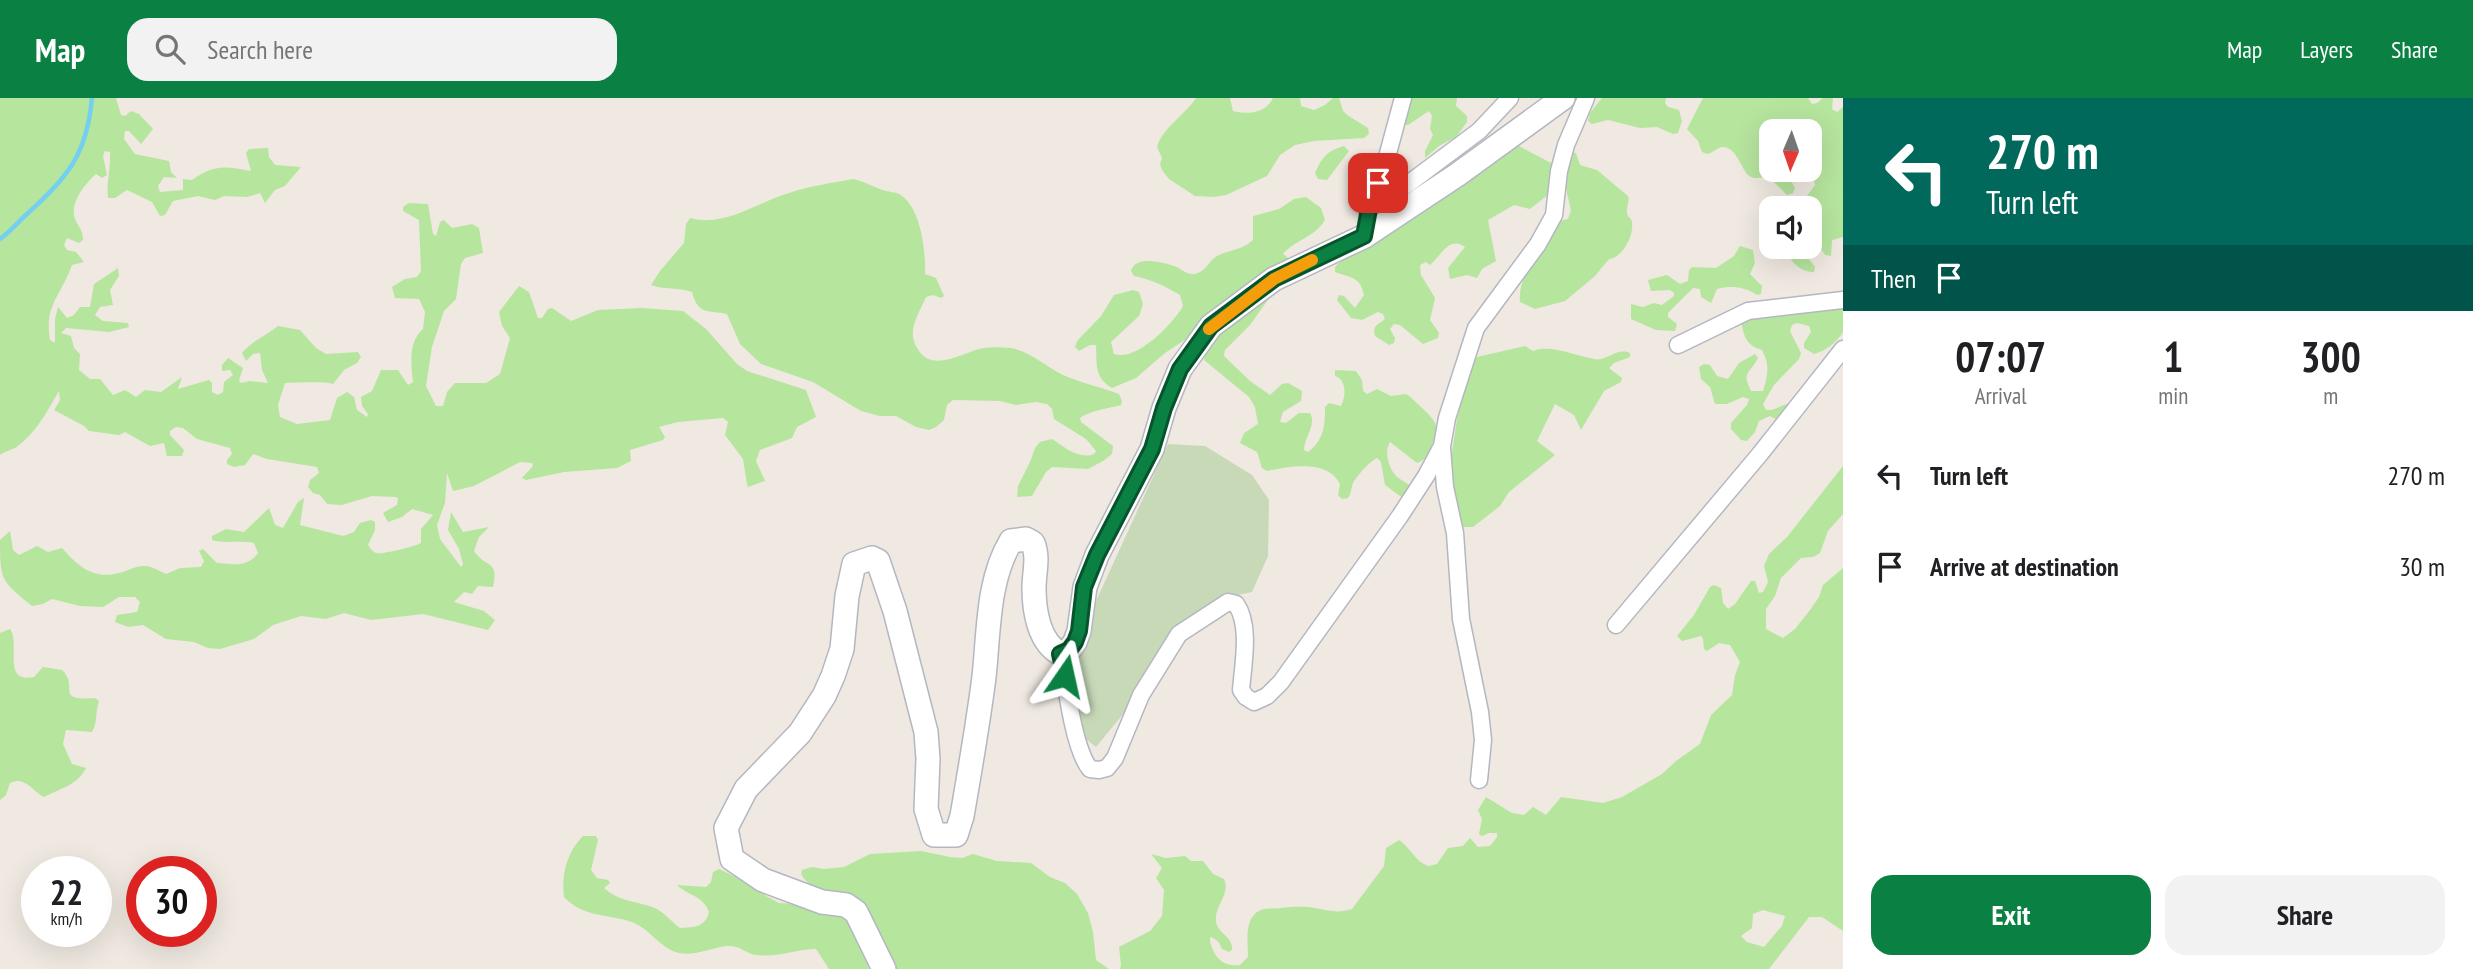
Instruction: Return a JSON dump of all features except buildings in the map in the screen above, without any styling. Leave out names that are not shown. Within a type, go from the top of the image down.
[{"type":"street","points":[[1364,236],[1369,209],[1387,157],[1402,98]]},
{"type":"street","points":[[1369,209],[1408,184],[1479,131],[1510,98]]},
{"type":"street","points":[[1060,654],[1069,650],[1075,642],[1079,631],[1084,587],[1097,555],[1152,449],[1164,408],[1180,369],[1211,326],[1274,279],[1364,236],[1563,98]]},
{"type":"street","points":[[1479,780],[1482,731],[1461,619],[1455,533],[1445,487],[1442,446],[1447,418],[1476,328],[1538,244],[1554,215],[1559,171],[1566,145],[1586,98]]},
{"type":"street","points":[[1678,345],[1748,311],[1843,300]]},
{"type":"street","points":[[1616,625],[1760,454],[1843,349]]},
{"type":"street","points":[[884,969],[856,912],[846,905],[822,902],[763,880],[732,859],[726,828],[746,789],[800,733],[824,696],[842,649],[847,596],[854,564],[872,558],[878,561],[895,611],[926,732],[926,809],[934,835],[956,835],[962,816],[984,678],[995,581],[1002,555],[1011,541],[1026,539],[1033,543],[1037,552],[1035,605],[1041,630],[1048,646],[1060,654],[1083,760],[1090,769],[1099,771],[1107,768],[1115,758],[1141,695],[1179,634],[1228,602],[1236,604],[1242,612],[1244,637],[1241,690],[1254,702],[1267,696],[1281,681],[1400,516],[1442,446]]},
{"type":"green space","points":[[0,98],[116,98],[121,115],[125,116],[131,111],[139,114],[153,129],[141,144],[129,131],[125,131],[124,139],[135,154],[169,161],[171,172],[177,178],[164,177],[158,186],[160,192],[183,190],[183,179],[192,180],[214,169],[227,167],[251,171],[246,153],[249,149],[268,148],[269,157],[275,165],[301,167],[285,186],[275,190],[265,203],[260,193],[248,197],[224,196],[215,200],[198,196],[173,201],[165,215],[160,216],[152,202],[127,190],[115,198],[108,198],[110,152],[105,151],[103,156],[107,175],[102,178],[96,174],[79,194],[74,207],[75,219],[82,231],[83,240],[79,243],[67,238],[64,245],[67,250],[76,252],[84,262],[72,265],[51,309],[49,328],[50,340],[55,343],[58,307],[67,318],[74,315],[80,307],[90,307],[94,284],[118,268],[119,276],[110,290],[113,305],[100,307],[95,315],[103,321],[128,323],[129,327],[109,332],[66,328],[61,333],[71,336],[74,348],[80,354],[79,370],[90,379],[100,379],[113,395],[125,390],[136,397],[145,390],[161,392],[182,377],[178,389],[209,380],[212,383],[212,392],[218,395],[223,392],[224,382],[233,375],[230,370],[222,371],[222,365],[228,358],[243,368],[239,380],[241,383],[268,383],[262,370],[260,353],[253,354],[246,361],[242,353],[278,326],[300,330],[316,348],[326,354],[358,352],[361,357],[357,363],[344,370],[333,384],[285,383],[278,405],[280,417],[297,424],[330,420],[337,398],[347,392],[354,397],[357,410],[367,417],[361,397],[372,391],[381,370],[398,370],[408,385],[413,382],[413,347],[423,329],[425,312],[419,299],[395,298],[392,287],[405,279],[417,277],[421,271],[419,220],[403,211],[403,207],[409,203],[428,204],[433,234],[436,236],[440,222],[444,220],[452,228],[472,224],[479,228],[483,253],[465,258],[461,264],[456,299],[444,311],[432,347],[426,386],[436,406],[443,406],[447,392],[455,383],[486,383],[500,374],[510,338],[502,326],[499,312],[519,286],[529,292],[538,318],[542,318],[548,309],[552,308],[571,321],[598,310],[642,308],[683,311],[706,329],[737,364],[747,371],[806,390],[816,417],[797,427],[792,438],[760,450],[756,461],[765,481],[748,487],[743,459],[725,435],[728,422],[723,418],[678,422],[659,427],[665,437],[663,440],[630,450],[631,461],[617,468],[564,472],[526,480],[522,478],[533,466],[532,463],[520,462],[474,486],[453,491],[447,473],[445,503],[437,525],[440,539],[461,567],[463,564],[459,549],[448,530],[451,512],[463,532],[489,527],[479,537],[474,551],[493,568],[493,587],[478,586],[472,594],[464,592],[454,602],[484,611],[495,620],[488,630],[423,614],[371,620],[344,613],[326,619],[301,616],[273,625],[254,639],[220,649],[208,648],[194,642],[166,639],[143,625],[128,627],[115,622],[117,615],[137,612],[140,602],[135,597],[119,597],[103,607],[80,606],[52,599],[32,606],[4,579],[0,540],[10,531],[13,550],[19,555],[37,546],[48,552],[62,548],[80,566],[101,575],[142,566],[166,574],[180,568],[201,567],[204,561],[199,551],[203,549],[217,563],[240,564],[249,561],[258,553],[254,543],[217,541],[212,540],[212,536],[226,529],[244,532],[269,508],[275,525],[283,528],[298,502],[304,498],[300,525],[343,536],[354,532],[360,523],[371,520],[375,522],[375,530],[368,545],[376,553],[392,552],[421,543],[421,529],[433,515],[412,509],[402,517],[388,522],[383,513],[397,505],[398,498],[395,497],[372,496],[342,505],[327,504],[308,487],[310,480],[319,473],[317,467],[267,459],[253,454],[245,465],[234,467],[227,464],[232,454],[230,448],[197,439],[183,428],[176,427],[170,431],[170,435],[184,450],[182,456],[167,456],[164,443],[150,446],[125,432],[119,435],[89,431],[54,410],[60,400],[59,391],[29,436],[15,448],[0,455]]},
{"type":"green space","points":[[1196,98],[1230,98],[1233,111],[1244,113],[1261,110],[1273,98],[1300,98],[1301,106],[1314,110],[1333,98],[1339,98],[1343,111],[1368,128],[1369,134],[1364,138],[1295,145],[1280,155],[1267,176],[1226,195],[1195,196],[1169,179],[1162,170],[1162,158],[1157,147],[1164,133]]},
{"type":"green space","points":[[1407,98],[1457,98],[1456,106],[1467,116],[1467,122],[1456,137],[1425,158],[1425,151],[1433,135],[1430,129],[1432,116],[1429,111],[1408,125],[1399,123]]},
{"type":"green space","points":[[1602,98],[1666,98],[1668,107],[1679,110],[1682,121],[1678,133],[1608,120],[1592,124],[1588,121],[1590,113]]},
{"type":"green space","points":[[1703,98],[1808,98],[1812,104],[1823,98],[1833,98],[1832,109],[1837,112],[1843,107],[1843,237],[1832,240],[1831,256],[1825,255],[1822,250],[1822,196],[1807,196],[1814,182],[1822,182],[1822,119],[1759,119],[1759,178],[1748,175],[1735,154],[1727,148],[1722,147],[1707,154],[1702,152],[1698,141],[1687,129]]},
{"type":"green space","points":[[1344,146],[1349,151],[1327,180],[1318,179],[1315,173],[1323,159],[1333,150]]},
{"type":"green space","points":[[1519,146],[1551,163],[1549,194],[1530,209],[1514,205],[1488,220],[1496,261],[1482,269],[1477,278],[1467,275],[1450,279],[1448,268],[1465,247],[1459,244],[1450,245],[1430,265],[1426,262],[1420,265],[1421,275],[1435,298],[1430,320],[1439,333],[1438,338],[1423,344],[1400,325],[1394,324],[1390,329],[1395,338],[1394,343],[1389,345],[1375,336],[1374,332],[1376,326],[1385,319],[1383,314],[1378,312],[1362,320],[1351,318],[1337,300],[1339,295],[1344,296],[1355,308],[1364,295],[1357,281],[1335,272],[1335,267]]},
{"type":"green space","points":[[1571,152],[1576,153],[1580,165],[1597,170],[1628,196],[1627,213],[1632,221],[1631,234],[1623,251],[1609,259],[1595,276],[1565,301],[1535,309],[1520,302],[1520,291],[1527,270],[1540,249],[1560,221],[1568,219],[1571,210],[1563,176]]},
{"type":"green space","points":[[853,179],[899,194],[912,208],[917,219],[923,242],[925,274],[936,278],[944,296],[926,297],[913,331],[919,351],[925,357],[941,361],[984,348],[1011,348],[1031,356],[1063,375],[1119,394],[1121,405],[1094,411],[1080,418],[1081,422],[1113,446],[1112,454],[1088,469],[1052,467],[1046,472],[1032,496],[1017,497],[1018,486],[1040,442],[1052,439],[1072,452],[1083,455],[1094,454],[1096,451],[1086,439],[1054,419],[1052,409],[1047,404],[1036,402],[1016,405],[1000,401],[953,400],[947,405],[944,420],[929,430],[916,427],[896,416],[880,416],[861,411],[813,382],[761,364],[740,344],[727,314],[700,308],[692,292],[651,285],[684,243],[686,224],[690,218],[716,220],[797,191]]},
{"type":"green space","points":[[1774,182],[1792,182],[1795,188],[1793,193],[1787,195]]},
{"type":"green space","points":[[1306,197],[1321,208],[1325,220],[1321,226],[1283,254],[1288,258],[1284,264],[1223,304],[1186,339],[1136,378],[1112,388],[1099,375],[1096,345],[1079,351],[1075,347],[1077,341],[1101,316],[1114,295],[1133,290],[1139,292],[1143,304],[1139,316],[1111,342],[1114,354],[1123,355],[1143,347],[1163,331],[1183,306],[1180,295],[1157,283],[1134,276],[1131,271],[1134,266],[1143,261],[1156,262],[1188,273],[1198,273],[1215,257],[1253,240],[1253,216],[1279,209],[1294,199]]},
{"type":"green space","points":[[1740,246],[1753,250],[1755,263],[1750,274],[1762,286],[1761,294],[1727,287],[1717,289],[1711,303],[1701,297],[1700,289],[1693,288],[1668,313],[1668,317],[1677,324],[1675,331],[1656,330],[1631,319],[1631,304],[1643,307],[1654,303],[1662,305],[1674,296],[1670,290],[1651,291],[1648,280],[1667,275],[1680,284],[1688,281],[1692,267],[1716,268],[1734,256]]},
{"type":"green space","points":[[1809,259],[1815,267],[1814,272],[1805,271],[1792,260]]},
{"type":"green space","points":[[1286,283],[1272,294],[1250,325],[1225,350],[1224,356],[1250,381],[1270,395],[1282,384],[1288,383],[1302,391],[1301,401],[1283,412],[1280,422],[1286,423],[1299,413],[1310,413],[1312,422],[1304,450],[1308,452],[1317,443],[1322,432],[1325,407],[1329,403],[1341,406],[1343,402],[1342,381],[1335,376],[1335,370],[1356,371],[1362,380],[1363,391],[1367,394],[1377,389],[1391,396],[1410,396],[1433,419],[1436,433],[1428,455],[1417,463],[1390,442],[1388,446],[1391,468],[1396,476],[1411,487],[1404,499],[1385,485],[1381,462],[1377,458],[1354,481],[1348,498],[1342,499],[1338,495],[1340,484],[1327,471],[1307,466],[1267,471],[1262,468],[1257,452],[1240,443],[1244,433],[1258,424],[1255,407],[1249,397],[1204,360],[1208,348],[1226,326]]},
{"type":"green space","points":[[1843,304],[1843,332],[1831,346],[1818,353],[1814,354],[1804,348],[1811,332],[1809,326],[1797,323],[1792,325],[1790,331],[1801,353],[1799,359],[1774,385],[1763,404],[1766,410],[1789,403],[1793,408],[1781,422],[1770,416],[1759,421],[1755,432],[1747,441],[1741,440],[1731,429],[1731,423],[1749,399],[1743,397],[1727,404],[1715,404],[1710,387],[1701,379],[1699,367],[1710,365],[1717,376],[1728,379],[1739,363],[1755,354],[1758,358],[1748,373],[1747,380],[1751,391],[1763,391],[1767,375],[1766,360],[1762,350],[1747,340],[1741,323],[1745,319]]},
{"type":"green space","points":[[1525,346],[1533,351],[1555,350],[1594,359],[1620,352],[1630,353],[1630,357],[1614,363],[1609,368],[1622,378],[1621,382],[1604,391],[1581,430],[1574,415],[1555,404],[1537,441],[1555,455],[1509,492],[1500,506],[1473,527],[1461,527],[1448,478],[1457,419],[1471,363],[1477,357]]},
{"type":"green space","points":[[1168,444],[1205,446],[1252,475],[1269,500],[1268,556],[1252,592],[1218,599],[1096,747],[1076,731],[1073,670],[1085,625]]},
{"type":"green space","points":[[1843,466],[1843,514],[1828,531],[1820,553],[1801,558],[1781,578],[1775,596],[1766,609],[1766,629],[1783,638],[1795,629],[1819,597],[1823,585],[1843,568],[1843,931],[1822,917],[1809,917],[1769,969],[1120,969],[1119,947],[1150,931],[1162,916],[1164,890],[1156,878],[1162,868],[1151,854],[1166,858],[1185,856],[1191,861],[1203,861],[1213,874],[1224,879],[1226,885],[1217,910],[1216,922],[1232,945],[1232,950],[1229,952],[1222,949],[1215,939],[1210,937],[1210,941],[1220,960],[1240,965],[1248,957],[1248,929],[1257,912],[1297,907],[1338,911],[1352,909],[1384,866],[1386,848],[1399,840],[1420,861],[1429,866],[1437,864],[1448,848],[1463,846],[1470,838],[1478,847],[1490,846],[1497,833],[1482,836],[1479,834],[1482,819],[1478,810],[1486,797],[1512,813],[1524,815],[1533,807],[1546,815],[1561,797],[1603,803],[1622,797],[1662,774],[1700,744],[1711,715],[1732,695],[1740,662],[1730,645],[1719,643],[1707,651],[1701,636],[1682,641],[1677,636],[1694,615],[1710,587],[1714,585],[1721,588],[1723,603],[1728,609],[1735,604],[1751,581],[1755,581],[1759,593],[1763,592],[1768,582],[1764,566],[1769,554],[1787,537]],"holes":[[[1763,910],[1785,916],[1782,926],[1764,947],[1747,942],[1741,936],[1752,928],[1753,914]]]},
{"type":"green space","points":[[10,629],[18,675],[24,678],[34,677],[43,667],[62,670],[67,676],[71,695],[99,701],[92,732],[66,730],[63,744],[72,764],[86,768],[83,774],[73,783],[44,797],[24,783],[15,781],[10,783],[6,795],[0,800],[0,633]]},
{"type":"green space","points":[[583,836],[596,836],[598,840],[591,870],[597,878],[608,880],[610,883],[604,888],[621,898],[656,909],[680,928],[702,924],[709,912],[703,902],[677,885],[706,887],[711,882],[713,872],[719,869],[755,886],[779,903],[804,904],[844,914],[854,928],[869,969],[829,969],[816,949],[764,956],[727,946],[697,953],[679,953],[666,947],[636,924],[579,908],[564,897],[563,880],[569,857]]},
{"type":"green space","points":[[921,851],[950,857],[962,858],[973,854],[997,861],[1031,863],[1050,877],[1065,883],[1077,894],[1088,913],[1096,960],[1109,969],[894,969],[870,919],[815,889],[801,874],[802,870],[812,867],[844,867],[870,854]]},
{"type":"waterway","points":[[0,239],[65,176],[86,135],[92,98]]},
{"type":"slow traffic","points":[[1209,329],[1274,279],[1312,260]]},
{"type":"route","points":[[1065,676],[1060,654],[1069,650],[1079,631],[1084,587],[1097,555],[1152,449],[1164,408],[1180,369],[1211,326],[1274,279],[1364,236],[1378,183]]}]
